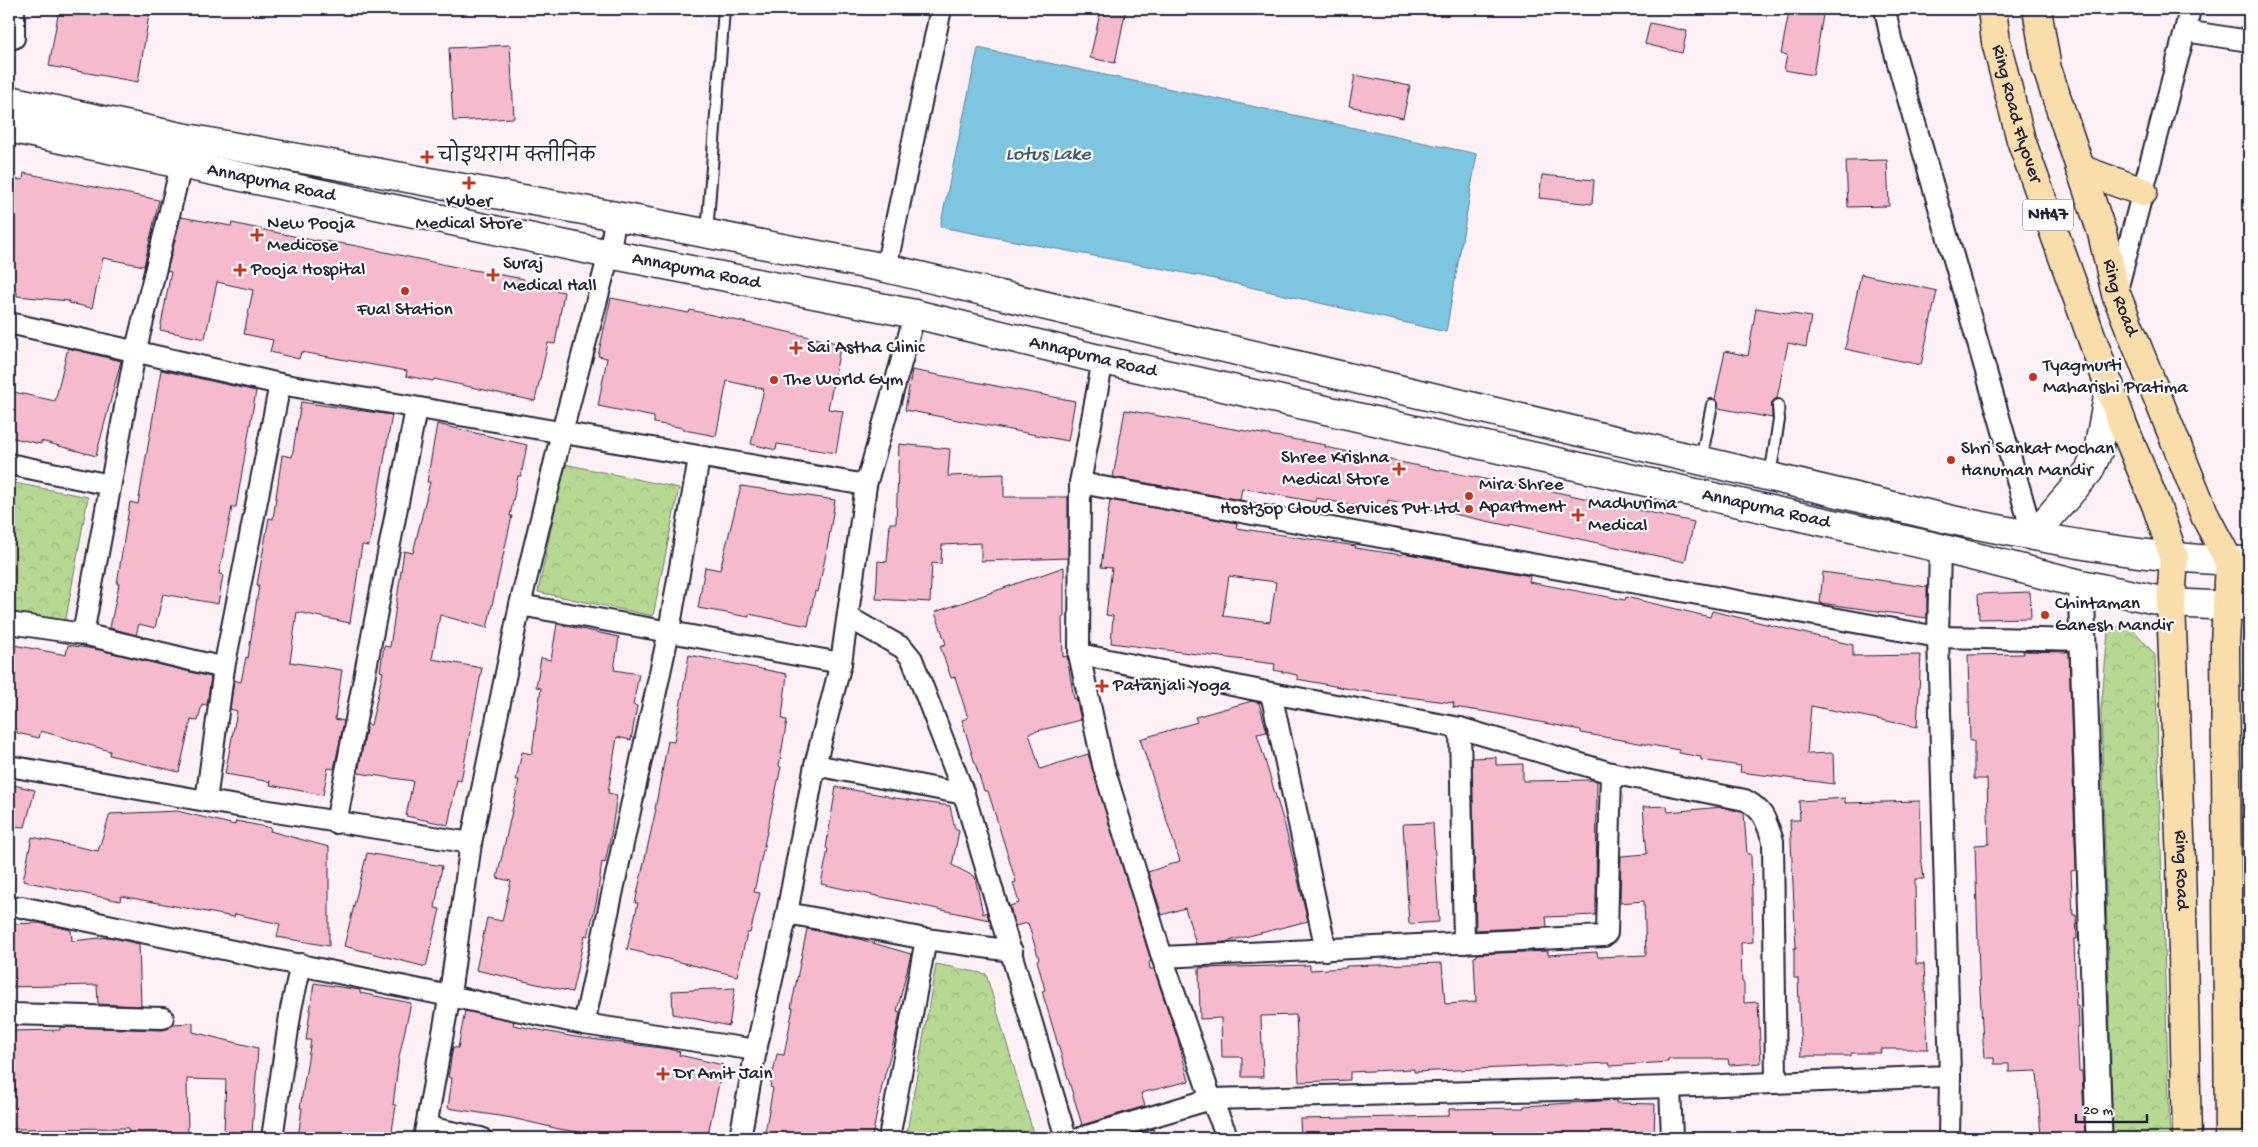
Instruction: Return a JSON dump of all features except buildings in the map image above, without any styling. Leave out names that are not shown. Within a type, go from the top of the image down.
[{"type":"highway","name":"Ring Road Flyover","points":[[1992,9],[1996,42],[2020,140],[2110,386]]},
{"type":"highway","points":[[2037,9],[2047,70],[2080,169],[2143,192]]},
{"type":"highway","name":"Ring Road","points":[[2080,169],[2102,233],[2116,294],[2206,518],[2239,561]]},
{"type":"highway","name":"NH47","points":[[2110,386],[2174,557]]},
{"type":"highway","name":"Ring Road","points":[[2174,557],[2171,603],[2181,862],[2187,1138]]},
{"type":"highway","points":[[2228,1138],[2239,561]]},
{"type":"main road","name":"Annapurna Road","points":[[9,100],[186,138],[616,216],[886,268],[1957,521],[2085,546],[2174,557],[2239,561]]},
{"type":"main road","name":"Annapurna Road","points":[[9,128],[181,166],[609,254],[915,314],[1103,360],[1940,548],[2081,584],[2171,603],[2238,607]]},
{"type":"main road","points":[[2033,536],[2089,471],[2098,451],[2110,386]]},
{"type":"street","points":[[14,9],[14,38]]},
{"type":"street","points":[[886,268],[941,9]]},
{"type":"street","points":[[1885,9],[1890,39],[2033,536]]},
{"type":"street","points":[[2116,294],[2190,9]]},
{"type":"street","points":[[2185,30],[2249,40]]},
{"type":"street","points":[[83,634],[135,353],[181,166]]},
{"type":"street","points":[[481,1138],[425,1132],[450,994],[471,843],[520,605],[562,432],[609,254],[616,216]]},
{"type":"street","points":[[740,1138],[756,1050],[787,913],[815,764],[841,663],[866,485],[915,314]]},
{"type":"street","points":[[9,323],[135,353],[280,384],[416,409],[562,432],[699,458],[866,485]]},
{"type":"street","points":[[1103,360],[1080,483],[1079,654],[1103,765],[1162,957],[1211,1099],[1228,1138]]},
{"type":"street","points":[[206,801],[224,668],[280,384]]},
{"type":"street","points":[[336,823],[416,409]]},
{"type":"street","points":[[584,1024],[669,631],[699,458]]},
{"type":"street","points":[[9,464],[110,485]]},
{"type":"street","points":[[1080,483],[1938,637],[2082,640]]},
{"type":"street","points":[[1940,548],[1938,637],[1950,1076],[1948,1138]]},
{"type":"street","points":[[2081,584],[2099,1138]]},
{"type":"street","points":[[520,605],[841,663]]},
{"type":"street","points":[[848,617],[903,648],[912,659],[964,794],[1066,1138]]},
{"type":"street","points":[[9,623],[83,634],[224,668]]},
{"type":"street","points":[[1079,654],[1271,693],[1460,728],[1611,773],[1745,800],[1758,807],[1766,819],[1773,841],[1776,1083]]},
{"type":"street","points":[[1271,693],[1326,950]]},
{"type":"street","points":[[1460,728],[1464,943]]},
{"type":"street","points":[[815,764],[964,794]]},
{"type":"street","points":[[9,766],[336,823],[471,843]]},
{"type":"street","points":[[1162,957],[1604,936],[1607,933],[1611,773]]},
{"type":"street","points":[[21,906],[450,994],[584,1024],[756,1050]]},
{"type":"street","points":[[787,913],[926,939],[1012,951]]},
{"type":"street","points":[[889,1138],[926,939]]},
{"type":"street","points":[[272,1138],[291,1009],[301,964]]},
{"type":"street","points":[[9,1014],[163,1018]]},
{"type":"street","points":[[1080,1138],[1211,1099],[1670,1087],[1950,1076]]},
{"type":"street","points":[[1670,1087],[1672,1138]]},
{"type":"lane","points":[[707,234],[724,9]]},
{"type":"lane","points":[[1700,460],[1712,405]]},
{"type":"lane","points":[[1770,477],[1779,420],[1778,405]]},
{"type":"green space","points":[[564,464],[679,488],[653,616],[538,592]]},
{"type":"green space","points":[[9,482],[88,497],[65,624],[9,613]]},
{"type":"green space","points":[[2127,622],[2155,655],[2170,1138],[2113,1138],[2101,711],[2108,632]]},
{"type":"green space","points":[[936,964],[986,974],[1035,1138],[906,1138]]},
{"type":"water","name":"Lotus Lake","points":[[978,48],[1477,154],[1446,332],[1206,277],[940,227]]},
{"type":"place","name":"चोइथराम क्लीनिक","points":[[427,157]]},
{"type":"place","name":"Kuber Medical Store","points":[[469,183]]},
{"type":"place","name":"New Pooja Medicose","points":[[257,235]]},
{"type":"place","name":"Pooja Hospital","points":[[240,270]]},
{"type":"place","name":"Suraj Medical Hall","points":[[493,275]]},
{"type":"place","name":"Fual Station","points":[[405,291]]},
{"type":"place","name":"Sai Astha Clinic","points":[[796,348]]},
{"type":"place","name":"Tyagmurti Maharishi Pratima","points":[[2033,377]]},
{"type":"place","name":"The World Gym","points":[[774,380]]},
{"type":"place","name":"Shri Sankat Mochan Hanuman Mandir","points":[[1951,460]]},
{"type":"place","name":"Shree Krishna Medical Store","points":[[1399,469]]},
{"type":"place","name":"Mira Shree Apartment","points":[[1469,496]]},
{"type":"place","name":"Hostzop Cloud Services Pvt Ltd","points":[[1469,509]]},
{"type":"place","name":"Madhurima Medical","points":[[1578,515]]},
{"type":"place","name":"Chintaman Ganesh Mandir","points":[[2045,615]]},
{"type":"place","name":"Patanjali Yoga","points":[[1102,686]]},
{"type":"place","name":"Dr Amit Jain","points":[[663,1074]]}]
